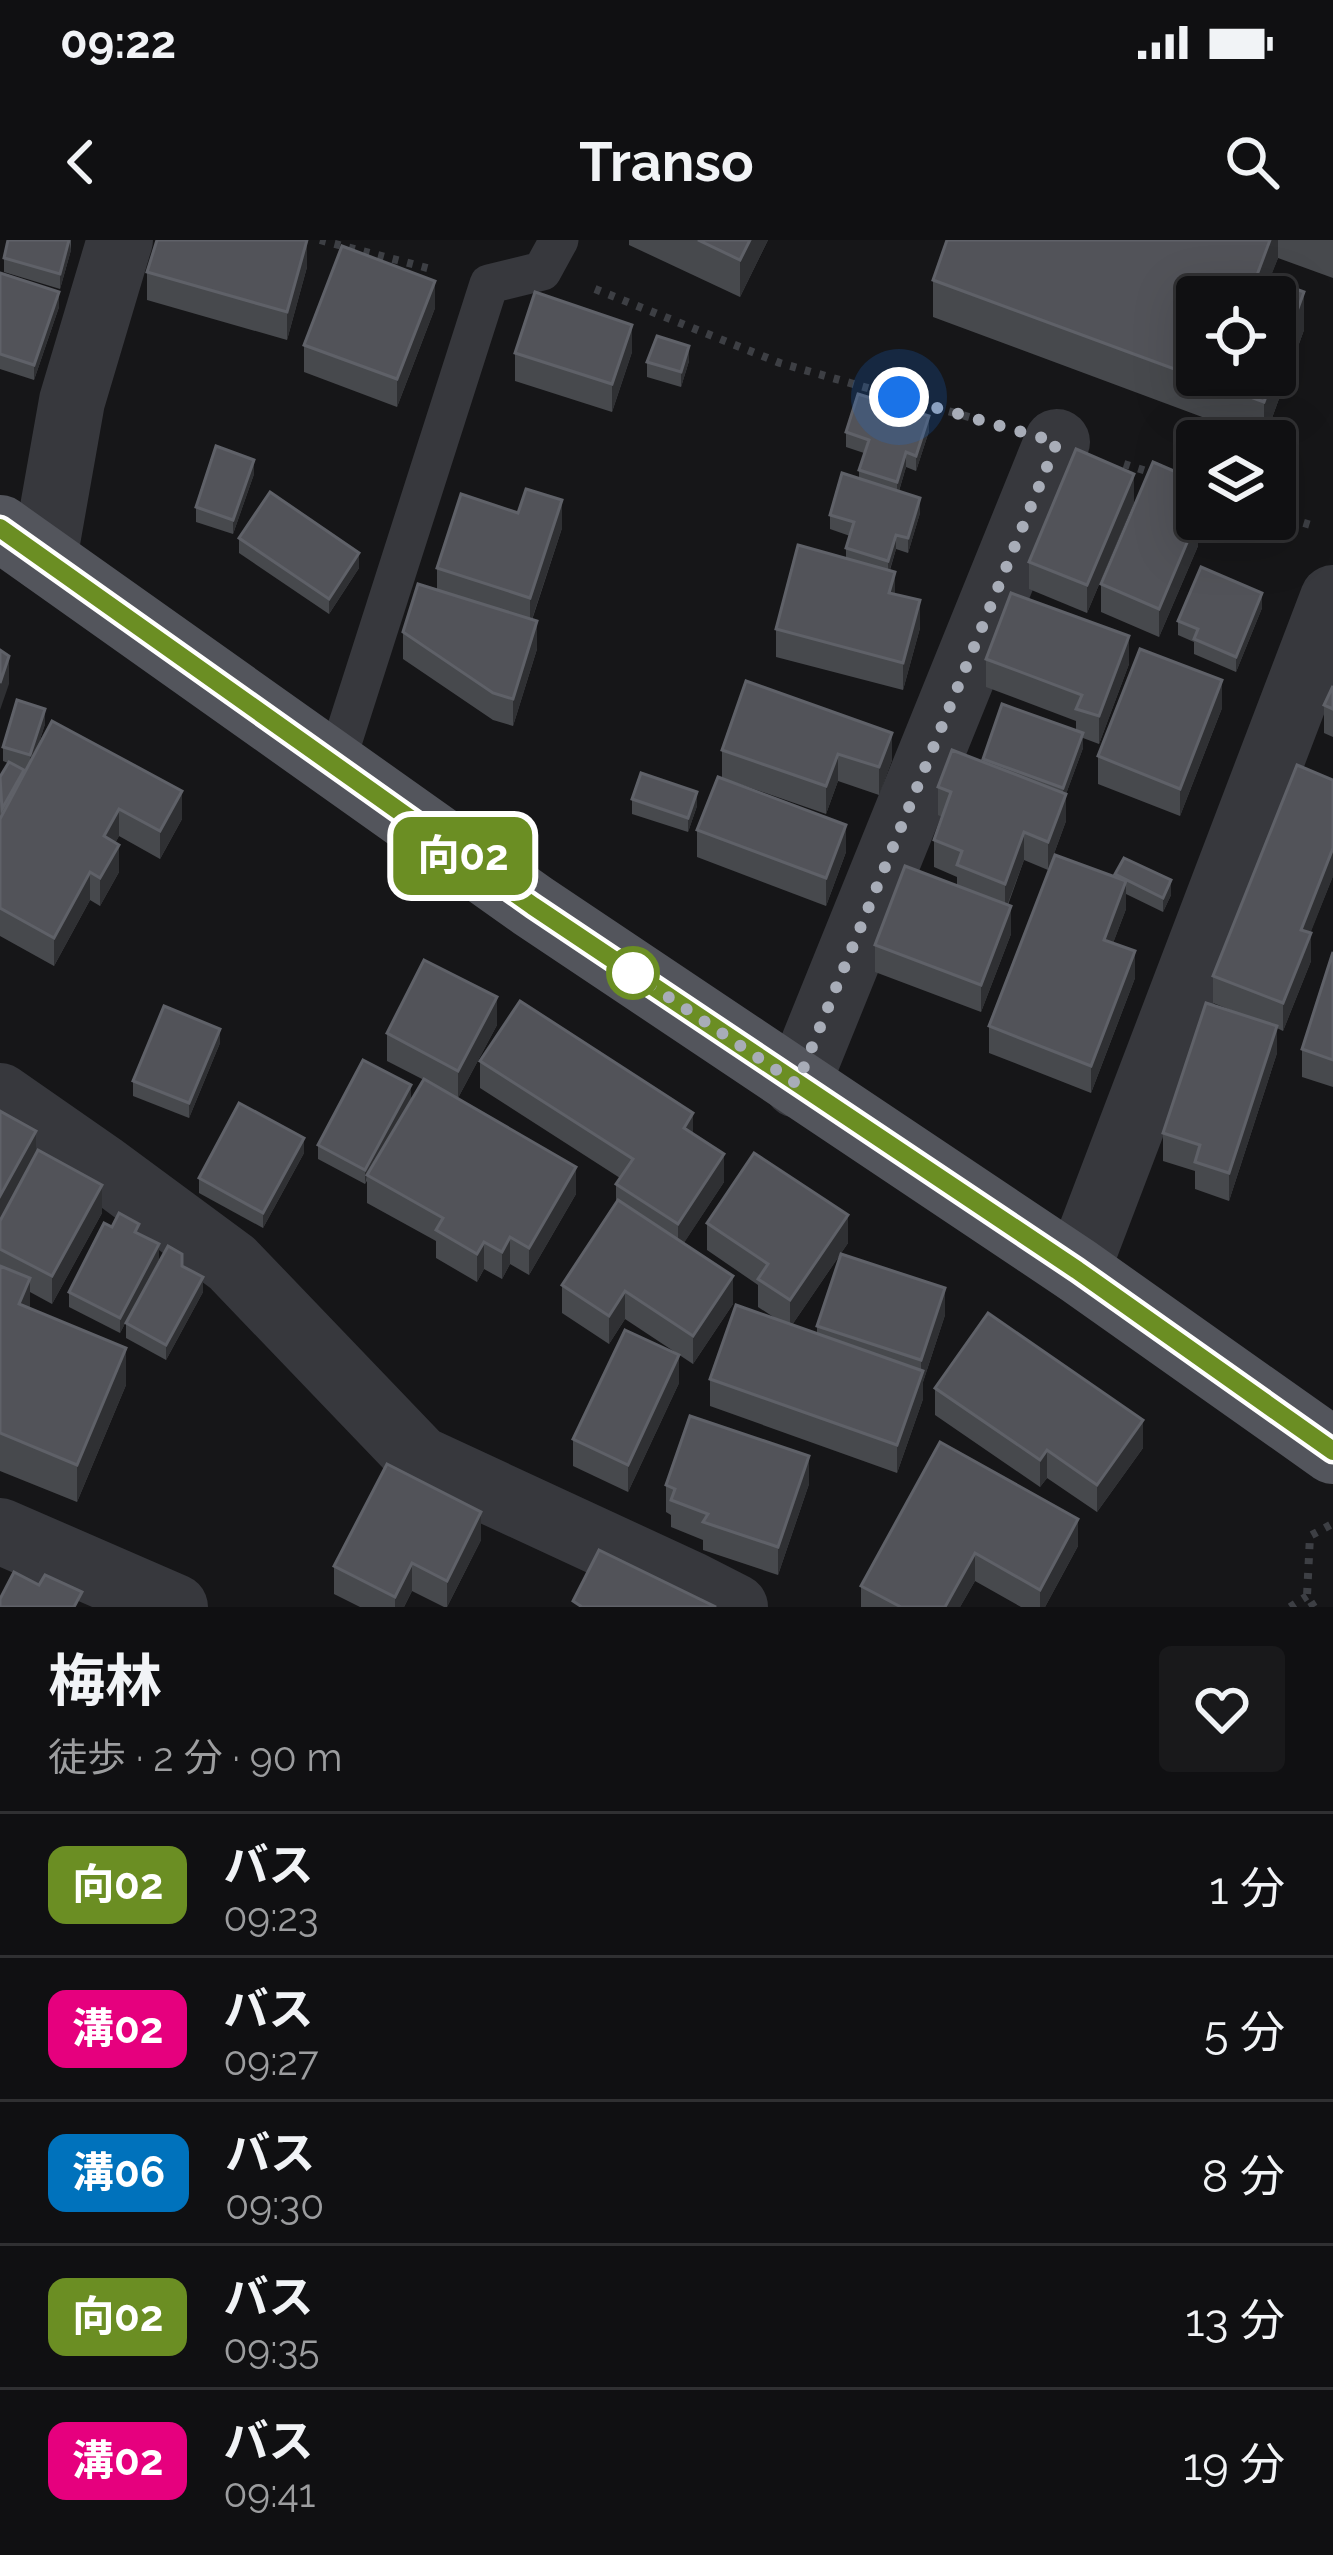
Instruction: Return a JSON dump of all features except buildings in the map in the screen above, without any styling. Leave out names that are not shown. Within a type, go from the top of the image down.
[{"type":"main road","points":[[22,544],[533,906],[1077,1270],[1333,1451]]},
{"type":"street","points":[[22,544],[72,401],[120,240]]},
{"type":"street","points":[[797,1084],[1057,442]]},
{"type":"street","points":[[1077,1270],[1333,598]]},
{"type":"street","points":[[0,1096],[232,1263],[420,1459],[734,1607]]},
{"type":"street","points":[[0,1531],[175,1607]]},
{"type":"lane","points":[[335,765],[488,284],[550,255]]},
{"type":"path","points":[[320,240],[488,284]]},
{"type":"path","points":[[550,255],[583,285],[780,363],[1157,475]]},
{"type":"path","points":[[1296,521],[1333,538]]},
{"type":"path","points":[[1314,1607],[1307,1596],[1310,1536],[1333,1523]]},
{"type":"path","points":[[1290,1607],[1307,1596]]},
{"type":"bus line","name":"向02","points":[[0,528],[533,906],[1077,1270],[1333,1451]]},
{"type":"route","points":[[633,973],[797,1084],[1057,442],[899,397]]}]
